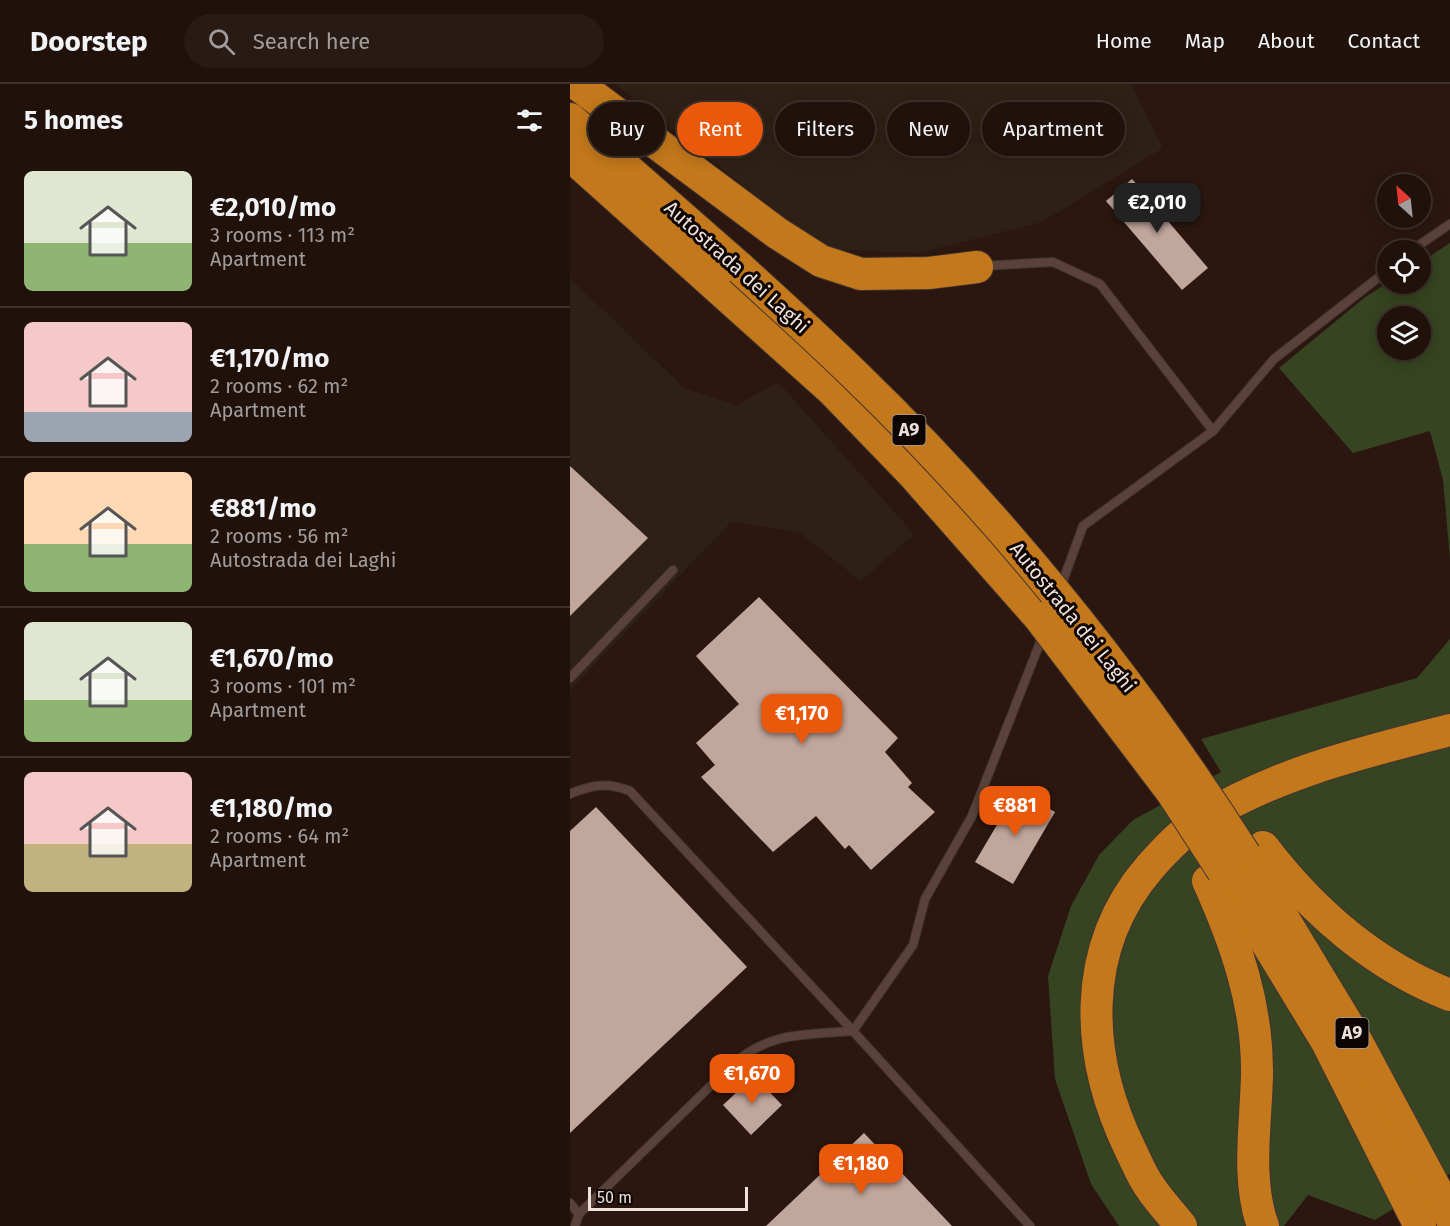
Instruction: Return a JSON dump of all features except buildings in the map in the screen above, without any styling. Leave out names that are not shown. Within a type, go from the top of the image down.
[{"type":"highway","points":[[577,84],[777,233],[821,261],[861,274],[929,273],[977,267]]},
{"type":"highway","name":"Autostrada dei Laghi","points":[[570,119],[730,278]]},
{"type":"highway","name":"Autostrada dei Laghi","points":[[570,155],[855,374],[1006,534],[1052,610],[1195,777],[1235,864],[1420,1226]]},
{"type":"highway","points":[[1052,610],[1159,800],[1235,864],[1305,895],[1373,955],[1411,978],[1450,995]]},
{"type":"highway","points":[[1181,1226],[1149,1186],[1125,1139],[1110,1100],[1100,1056],[1096,983],[1106,942],[1120,908],[1168,847],[1202,819],[1244,796],[1331,761],[1450,730]]},
{"type":"highway","points":[[1235,864],[1228,925],[1246,980],[1257,1074],[1254,1171],[1258,1213],[1263,1226]]},
{"type":"highway","name":"Autostrada dei Laghi","points":[[1235,864],[1343,1017],[1450,1216]]},
{"type":"lane","points":[[1427,240],[1450,224]]},
{"type":"lane","points":[[977,267],[1053,262],[1100,284],[1213,431]]},
{"type":"lane","points":[[575,1226],[579,1214],[746,1054],[775,1038],[853,1031],[913,945],[926,898],[972,816],[1083,526],[1213,431],[1274,359],[1377,279]]},
{"type":"lane","points":[[570,678],[673,570]]},
{"type":"lane","points":[[570,794],[589,786],[614,784],[630,791],[1030,1226]]},
{"type":"lane","points":[[570,1203],[579,1214]]},
{"type":"shaded area","points":[[615,84],[1131,84],[1163,148],[1042,222],[918,253],[823,249],[706,156],[763,156],[763,102],[677,102],[677,133],[665,124],[665,102],[638,102]]},
{"type":"shaded area","points":[[570,278],[684,388],[737,405],[778,382],[914,534],[861,581],[799,532],[731,522],[570,690]]},
{"type":"green space","points":[[1450,243],[1450,559],[1443,480],[1430,431],[1353,453],[1279,368],[1377,290],[1377,294],[1431,294],[1431,255]]},
{"type":"green space","points":[[1450,639],[1450,1174],[1375,1220],[1308,1195],[1284,1226],[1119,1226],[1091,1184],[1055,1079],[1048,976],[1071,906],[1099,855],[1133,820],[1221,772],[1201,739],[1417,678]]}]
